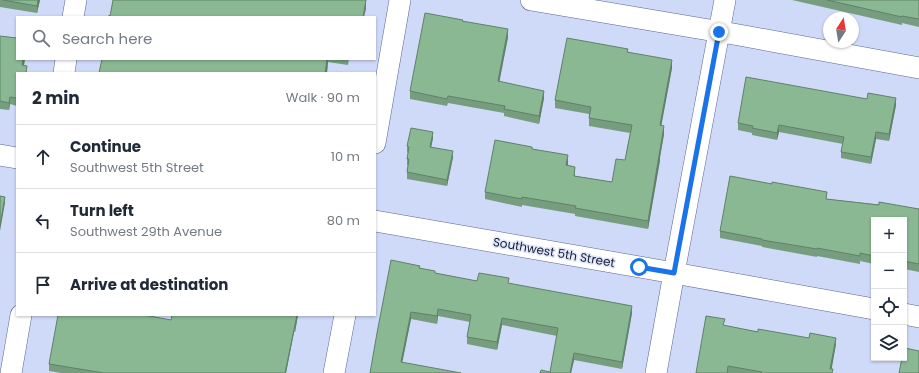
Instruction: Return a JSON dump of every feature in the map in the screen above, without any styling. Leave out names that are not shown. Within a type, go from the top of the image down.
[{"type":"street","points":[[73,16],[76,0]]},
{"type":"street","points":[[376,137],[400,0]]},
{"type":"street","points":[[531,0],[919,68]]},
{"type":"street","points":[[656,373],[725,0]]},
{"type":"street","points":[[64,72],[66,60]]},
{"type":"street","points":[[0,155],[16,158]]},
{"type":"street","name":"Southwest 5th Street","points":[[376,221],[871,308]]},
{"type":"street","points":[[907,315],[919,317]]},
{"type":"street","points":[[11,373],[21,316]]},
{"type":"street","points":[[334,373],[344,316]]},
{"type":"building","points":[[3,0],[38,0],[37,6]]},
{"type":"building","points":[[113,0],[366,0],[363,16],[110,16]]},
{"type":"building","points":[[827,0],[919,0],[919,19],[902,17]]},
{"type":"building","points":[[425,13],[508,29],[498,81],[544,91],[539,116],[504,109],[505,106],[448,96],[447,99],[410,91]]},
{"type":"building","points":[[0,36],[16,38],[16,60],[23,60],[22,65],[27,66],[26,72],[16,72],[16,98],[10,97],[9,103],[0,101]]},
{"type":"building","points":[[567,38],[628,49],[627,52],[672,60],[660,125],[664,126],[648,221],[575,208],[576,206],[522,197],[522,199],[485,192],[495,140],[532,147],[532,149],[568,155],[566,165],[575,167],[574,176],[612,182],[616,159],[625,160],[632,125],[589,118],[591,107],[555,100]]},
{"type":"building","points":[[102,60],[327,60],[325,72],[99,72]]},
{"type":"building","points":[[746,77],[867,99],[868,93],[896,98],[889,134],[876,132],[871,157],[841,152],[844,137],[779,125],[777,133],[752,128],[753,126],[738,123]]},
{"type":"building","points":[[411,128],[433,132],[430,147],[453,151],[447,180],[407,172],[409,147],[407,146]]},
{"type":"building","points":[[730,176],[772,184],[772,182],[827,192],[826,199],[879,205],[879,202],[919,209],[919,264],[907,262],[907,217],[871,217],[871,255],[860,253],[860,256],[762,240],[720,231]]},
{"type":"building","points":[[0,196],[5,197],[0,225]]},
{"type":"building","points":[[391,260],[420,266],[419,268],[435,271],[435,273],[477,281],[479,273],[509,278],[508,283],[632,306],[622,362],[574,353],[570,373],[540,373],[541,370],[550,372],[558,328],[502,318],[497,342],[467,337],[471,315],[438,309],[437,316],[411,312],[401,362],[461,373],[370,373]]},
{"type":"building","points":[[58,316],[149,316],[171,320],[172,316],[297,316],[285,373],[104,373],[49,364]]},
{"type":"building","points":[[706,316],[725,319],[723,325],[758,332],[758,329],[809,338],[810,333],[836,338],[830,369],[833,369],[832,373],[761,373],[762,372],[728,366],[727,373],[696,373]]},
{"type":"building","points":[[907,348],[919,351],[919,373],[899,373],[901,361],[907,361]]},
{"type":"route","points":[[639,267],[674,273],[719,32]]}]
